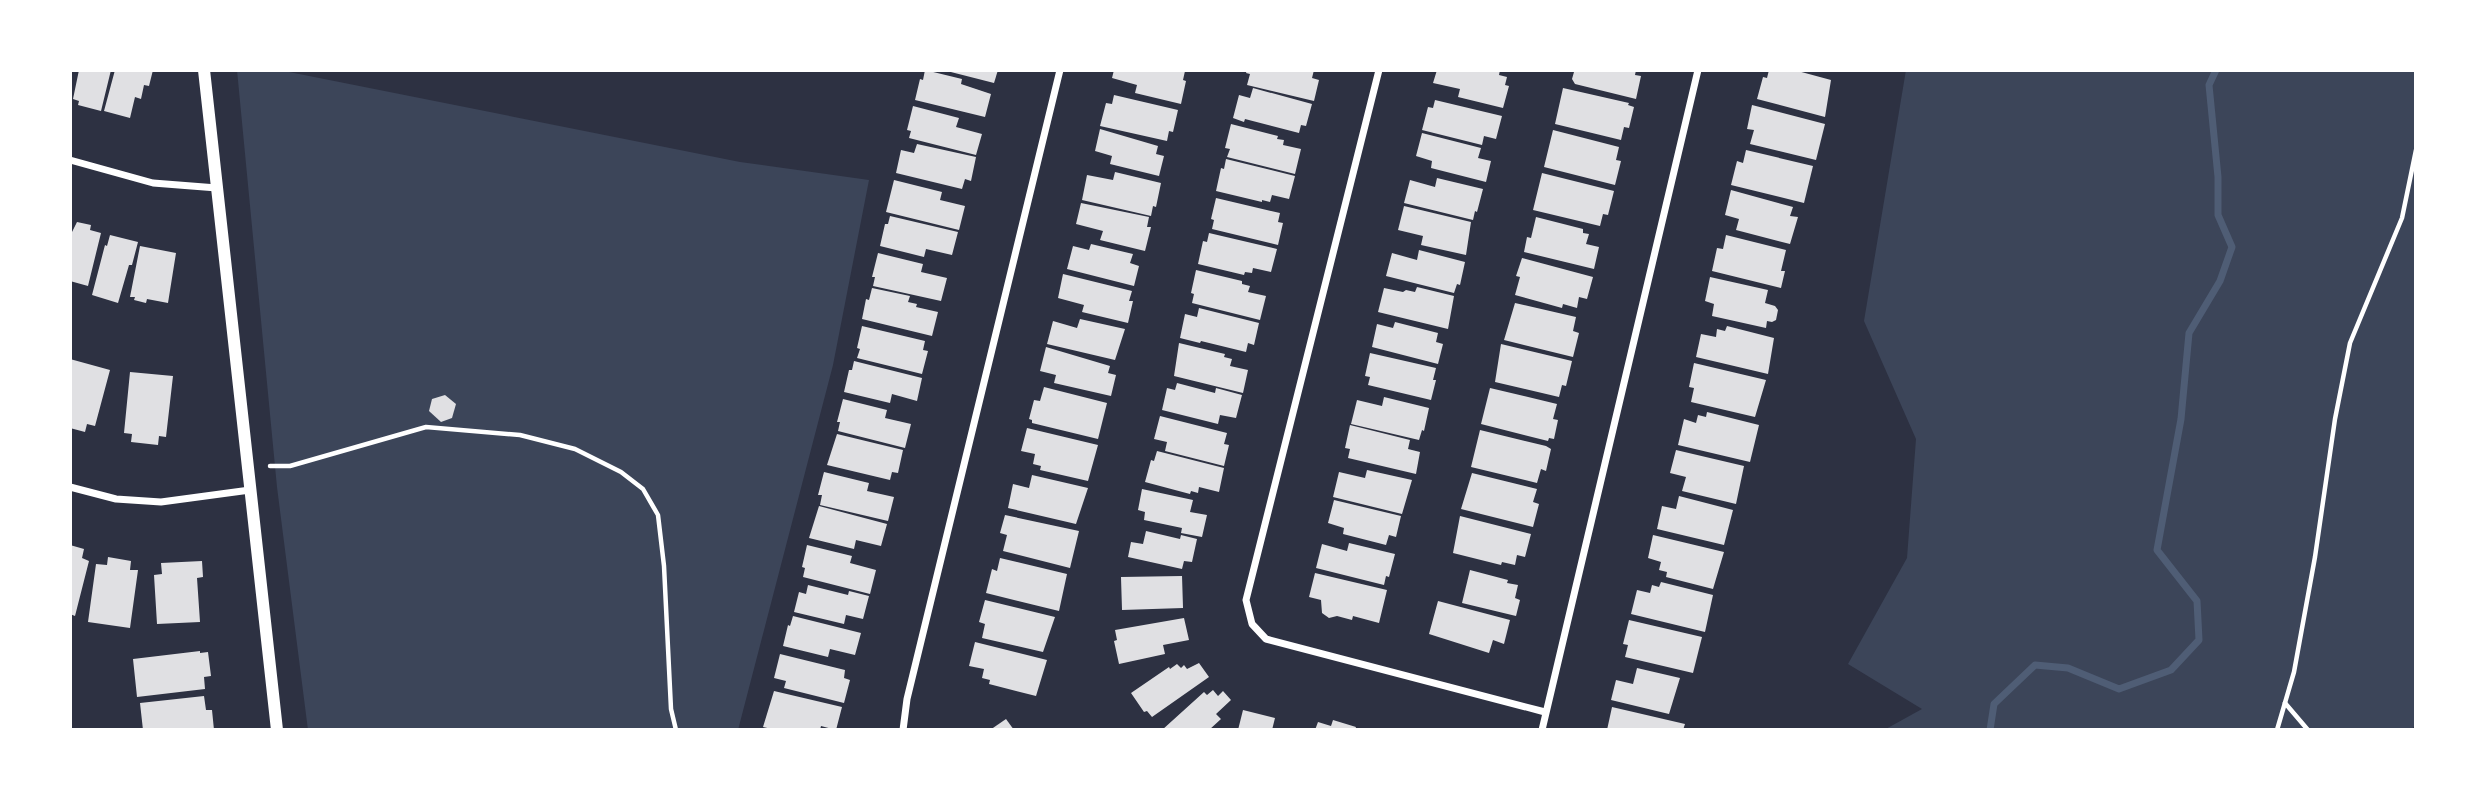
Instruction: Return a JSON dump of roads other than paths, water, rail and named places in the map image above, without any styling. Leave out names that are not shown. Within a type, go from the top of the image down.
[{"type":"street","points":[[204,70],[277,730]]},
{"type":"street","points":[[903,730],[907,699],[1060,70]]},
{"type":"street","points":[[1378,70],[1246,600],[1252,624],[1266,639],[1545,712]]},
{"type":"street","points":[[1542,730],[1698,70]]},
{"type":"street","points":[[70,160],[153,183],[217,188]]},
{"type":"street","points":[[70,487],[116,499],[162,502],[250,490]]},
{"type":"waterway","points":[[1990,730],[1994,704],[2035,665],[2068,668],[2119,689],[2171,670],[2199,640],[2197,601],[2157,550],[2181,419],[2189,333],[2220,281],[2232,247],[2218,215],[2218,177],[2209,85],[2216,70]]}]
